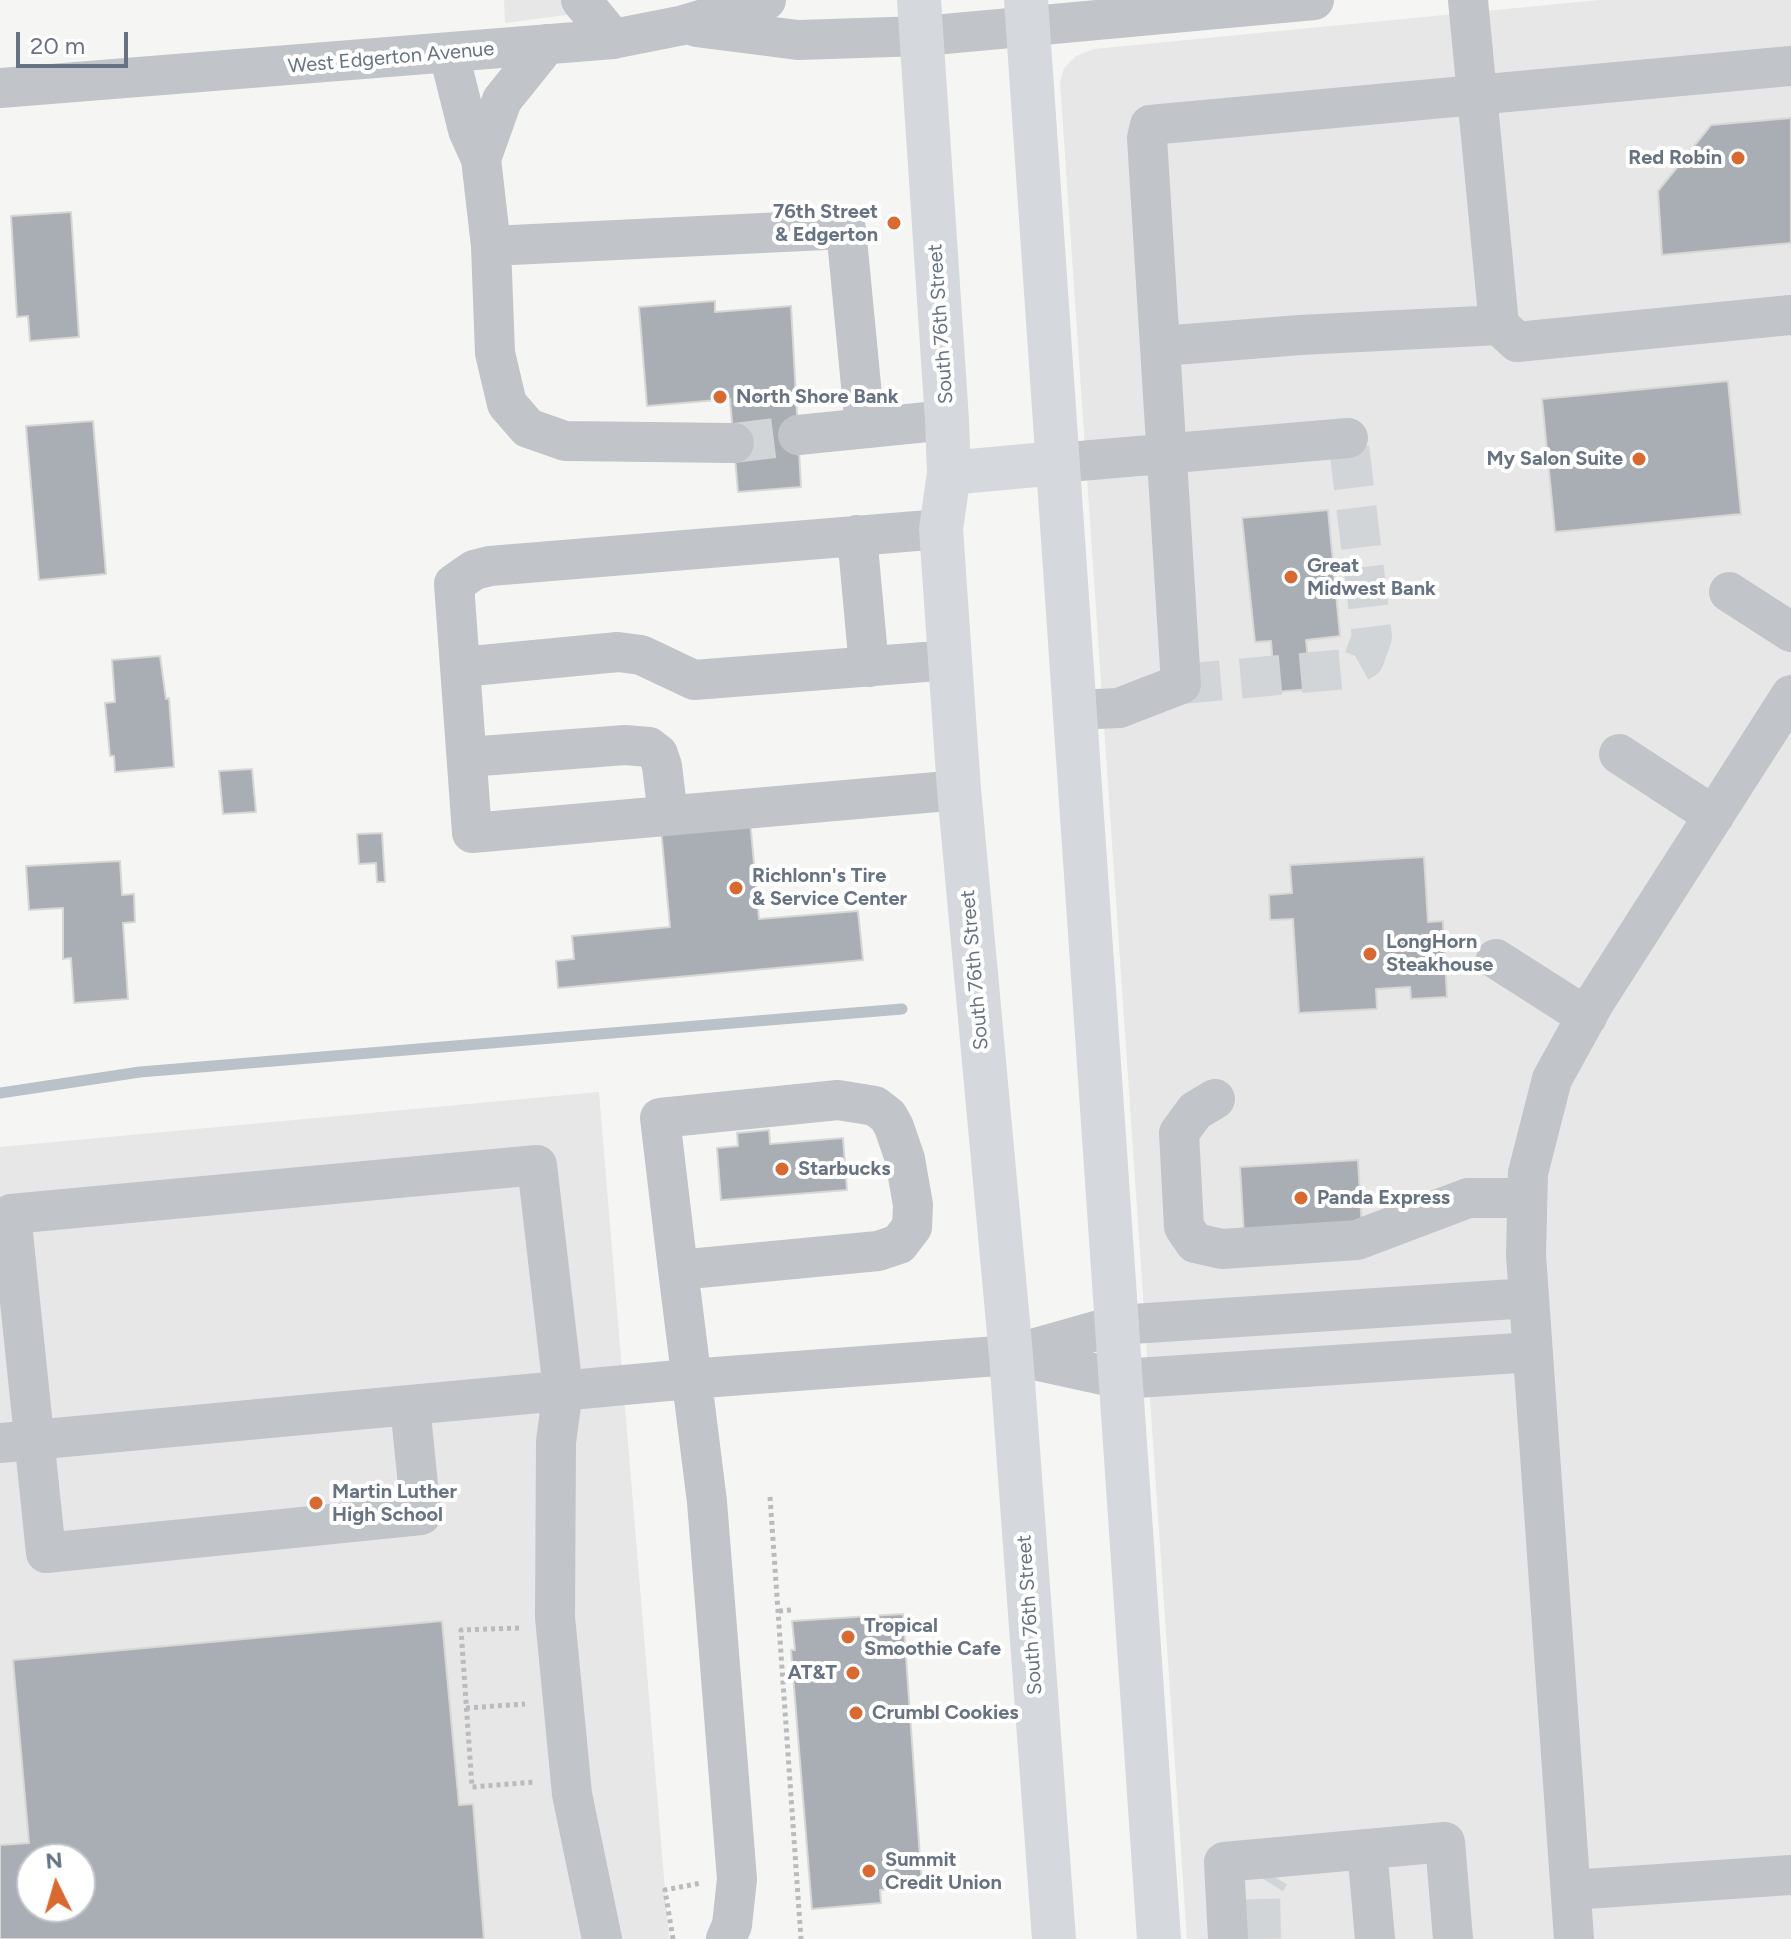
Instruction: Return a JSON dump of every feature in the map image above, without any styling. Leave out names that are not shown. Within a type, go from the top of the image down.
[{"type":"main road","points":[[1027,14],[1159,1939]]},
{"type":"main road","name":"South 76th Street","points":[[921,18],[947,420],[949,473],[941,529],[959,790],[1011,1355],[1054,1939]]},
{"type":"main road","points":[[949,473],[1057,463]]},
{"type":"street","points":[[581,0],[613,39]]},
{"type":"street","name":"West Edgerton Avenue","points":[[0,88],[613,39],[684,25],[766,0]]},
{"type":"street","name":"West Edgerton Avenue","points":[[684,25],[798,40],[921,18],[1314,0]]},
{"type":"street","points":[[1468,0],[1499,325],[1517,342],[1791,315]]},
{"type":"street","points":[[481,159],[502,100],[547,44]]},
{"type":"street","points":[[449,54],[468,130],[481,159],[491,246],[495,353],[507,404],[528,428],[565,441],[734,443]]},
{"type":"street","points":[[1074,710],[1119,708],[1181,684],[1147,138],[1150,125],[1791,66]]},
{"type":"street","points":[[491,246],[846,229],[865,427]]},
{"type":"street","points":[[1162,346],[1499,325]]},
{"type":"street","points":[[798,435],[947,420]]},
{"type":"street","points":[[1057,463],[1348,438]]},
{"type":"street","points":[[941,529],[474,570],[454,584],[472,833],[959,790]]},
{"type":"street","points":[[857,535],[869,667]]},
{"type":"street","points":[[1729,592],[1791,632]]},
{"type":"street","points":[[461,667],[618,652],[641,655],[694,680],[950,660]]},
{"type":"street","points":[[1574,1939],[1529,1298],[1528,1173],[1552,1079],[1587,1017],[1791,695]]},
{"type":"street","points":[[468,757],[625,745],[649,747],[658,754],[662,766],[668,816]]},
{"type":"street","points":[[1619,754],[1714,816]]},
{"type":"street","points":[[1496,959],[1587,1017]]},
{"type":"street","points":[[1215,1099],[1195,1111],[1179,1133],[1184,1227],[1195,1243],[1222,1249],[1357,1240],[1468,1198],[1527,1198]]},
{"type":"street","points":[[678,1270],[878,1251],[899,1244],[912,1227],[913,1205],[905,1159],[888,1116],[875,1106],[838,1100],[660,1118],[689,1379],[707,1502],[737,1879],[732,1925],[726,1939]]},
{"type":"street","points":[[410,1405],[421,1515],[46,1553],[18,1442],[11,1214],[537,1165],[563,1390],[556,1442],[555,1617],[572,1794],[602,1939]]},
{"type":"street","points":[[18,1442],[563,1390],[1011,1355],[1117,1325],[1529,1298]]},
{"type":"street","points":[[1011,1355],[1121,1379],[1533,1352]]},
{"type":"street","points":[[1228,1939],[1224,1862],[1274,1865],[1367,1849],[1445,1842],[1453,1939]]},
{"type":"street","points":[[1367,1849],[1375,1939]]},
{"type":"street","points":[[1571,1890],[1791,1875]]},
{"type":"path","points":[[770,1497],[801,1939]]},
{"type":"path","points":[[779,1611],[791,1610]]},
{"type":"path","points":[[524,1627],[461,1630],[472,1787],[540,1781]]},
{"type":"path","points":[[466,1708],[533,1704]]},
{"type":"path","points":[[673,1939],[665,1890],[737,1879]]},
{"type":"shaded area","points":[[504,0],[595,0],[566,15],[505,23]]},
{"type":"shaded area","points":[[1599,0],[1791,0],[1791,1939],[1187,1939],[1060,82],[1064,68],[1076,56],[1094,49]]},
{"type":"shaded area","name":"Martin Luther High School","points":[[599,1092],[669,1939],[0,1939],[0,1147]]},
{"type":"building","name":"Red Robin","points":[[1791,118],[1791,243],[1662,255],[1658,191],[1711,125]]},
{"type":"building","points":[[71,212],[79,337],[30,341],[28,316],[17,317],[11,216]]},
{"type":"building","name":"North Shore Bank","points":[[715,301],[715,312],[791,306],[801,487],[738,492],[730,399],[647,406],[639,307]]},
{"type":"building","points":[[1728,381],[1741,514],[1555,532],[1542,399]]},
{"type":"building","points":[[93,421],[106,574],[39,580],[26,426]]},
{"type":"building","name":"Great Midwest Bank","points":[[1328,510],[1340,636],[1306,640],[1311,689],[1275,692],[1271,641],[1255,642],[1242,518]]},
{"type":"building","points":[[160,656],[166,699],[169,698],[174,767],[115,772],[114,756],[110,756],[105,703],[115,702],[112,660]]},
{"type":"building","points":[[252,769],[256,812],[223,814],[219,771]]},
{"type":"building","points":[[750,820],[759,919],[858,911],[863,960],[558,988],[556,961],[574,959],[572,936],[670,927],[661,829]]},
{"type":"building","points":[[382,833],[385,882],[377,882],[376,863],[359,864],[357,834]]},
{"type":"building","name":"LongHorn Steakhouse","points":[[1424,857],[1428,922],[1443,921],[1447,997],[1411,999],[1410,987],[1376,989],[1377,1009],[1299,1013],[1293,919],[1270,920],[1269,895],[1292,893],[1290,865]]},
{"type":"building","points":[[120,861],[122,895],[134,894],[135,922],[123,923],[128,999],[74,1003],[71,958],[63,959],[63,908],[29,910],[26,866]]},
{"type":"building","name":"Starbucks","points":[[769,1130],[770,1144],[843,1138],[847,1190],[721,1200],[717,1148],[738,1146],[737,1133]]},
{"type":"building","name":"Panda Express","points":[[1358,1160],[1362,1229],[1244,1235],[1240,1167]]},
{"type":"building","points":[[903,1614],[922,1886],[880,1890],[881,1903],[812,1909],[791,1650],[795,1650],[792,1621]]},
{"type":"building","points":[[442,1621],[459,1805],[473,1804],[484,1939],[0,1939],[0,1845],[16,1844],[16,1923],[96,1923],[96,1843],[29,1843],[13,1660]]},
{"type":"waterway","points":[[0,1093],[140,1072],[902,1009]]},
{"type":"tunnel","points":[[734,443],[798,435]]},
{"type":"tunnel","points":[[1181,684],[1346,669],[1364,659],[1372,637],[1348,438]]},
{"type":"tunnel","points":[[1261,1939],[1260,1890],[1270,1874]]},
{"type":"place","name":"Red Robin","points":[[1738,158]]},
{"type":"place","name":"76th Street & Edgerton","points":[[894,223]]},
{"type":"place","name":"North Shore Bank","points":[[720,397]]},
{"type":"place","name":"My Salon Suite","points":[[1639,459]]},
{"type":"place","name":"Great Midwest Bank","points":[[1291,577]]},
{"type":"place","name":"Richlonn's Tire & Service Center","points":[[736,888]]},
{"type":"place","name":"LongHorn Steakhouse","points":[[1370,954]]},
{"type":"place","name":"Starbucks","points":[[782,1169]]},
{"type":"place","name":"Panda Express","points":[[1301,1198]]},
{"type":"place","name":"Martin Luther High School","points":[[316,1503]]},
{"type":"place","name":"Tropical Smoothie Cafe","points":[[848,1637]]},
{"type":"place","name":"AT&T","points":[[853,1673]]},
{"type":"place","name":"Crumbl Cookies","points":[[856,1713]]},
{"type":"place","name":"Summit Credit Union","points":[[869,1871]]}]
